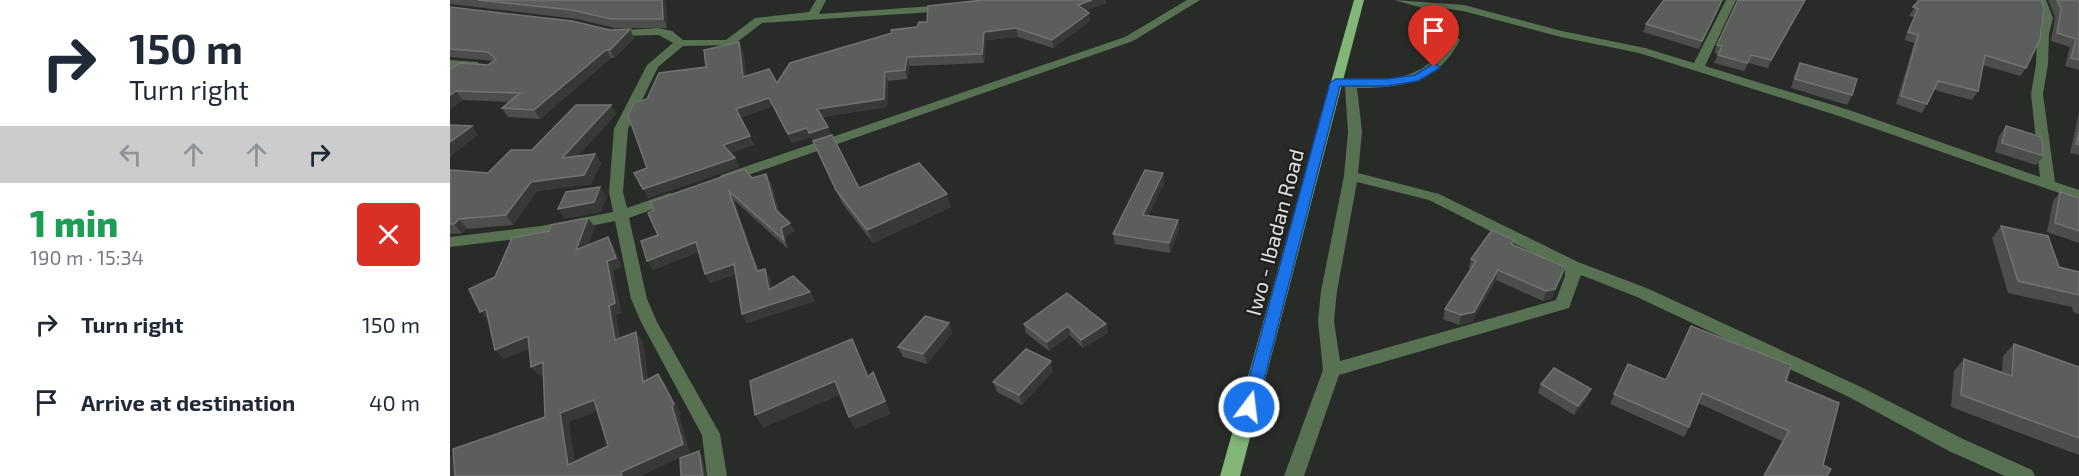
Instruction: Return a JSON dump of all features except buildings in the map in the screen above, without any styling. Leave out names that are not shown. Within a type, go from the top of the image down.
[{"type":"main road","name":"Iwo - Ibadan Road","points":[[1230,476],[1343,83],[1359,0]]},
{"type":"street","points":[[811,18],[821,0]]},
{"type":"street","points":[[709,184],[1129,39],[1195,0]]},
{"type":"street","points":[[1399,0],[1433,7],[1441,5],[1464,8],[1561,34],[1641,50],[1766,91],[1844,113],[2079,195]]},
{"type":"street","points":[[1698,67],[1731,0]]},
{"type":"street","points":[[2042,0],[2048,18],[2043,34],[2043,64],[2037,94],[2048,184]]},
{"type":"street","points":[[811,18],[962,7]]},
{"type":"street","points":[[1294,476],[1332,370],[1326,321],[1329,291],[1351,176],[1355,132],[1343,83],[1387,82],[1418,77],[1434,67],[1451,49],[1454,39],[1431,17],[1430,12],[1433,7]]},
{"type":"street","points":[[717,476],[711,434],[639,299],[616,192],[621,129],[653,65],[680,43],[729,43],[759,20],[812,15],[811,18]]},
{"type":"street","points":[[597,28],[615,33],[660,32],[675,37],[680,43]]},
{"type":"street","points":[[450,64],[494,67]]},
{"type":"street","points":[[1351,176],[1434,197],[1573,266],[1644,293],[1855,392],[1956,445],[2025,476]]},
{"type":"street","points":[[450,242],[541,231],[622,215],[687,192]]},
{"type":"street","points":[[1332,370],[1531,317],[1563,304],[1573,276],[1573,266]]},
{"type":"route","points":[[1249,407],[1336,83],[1387,82],[1418,77],[1434,67]]}]
